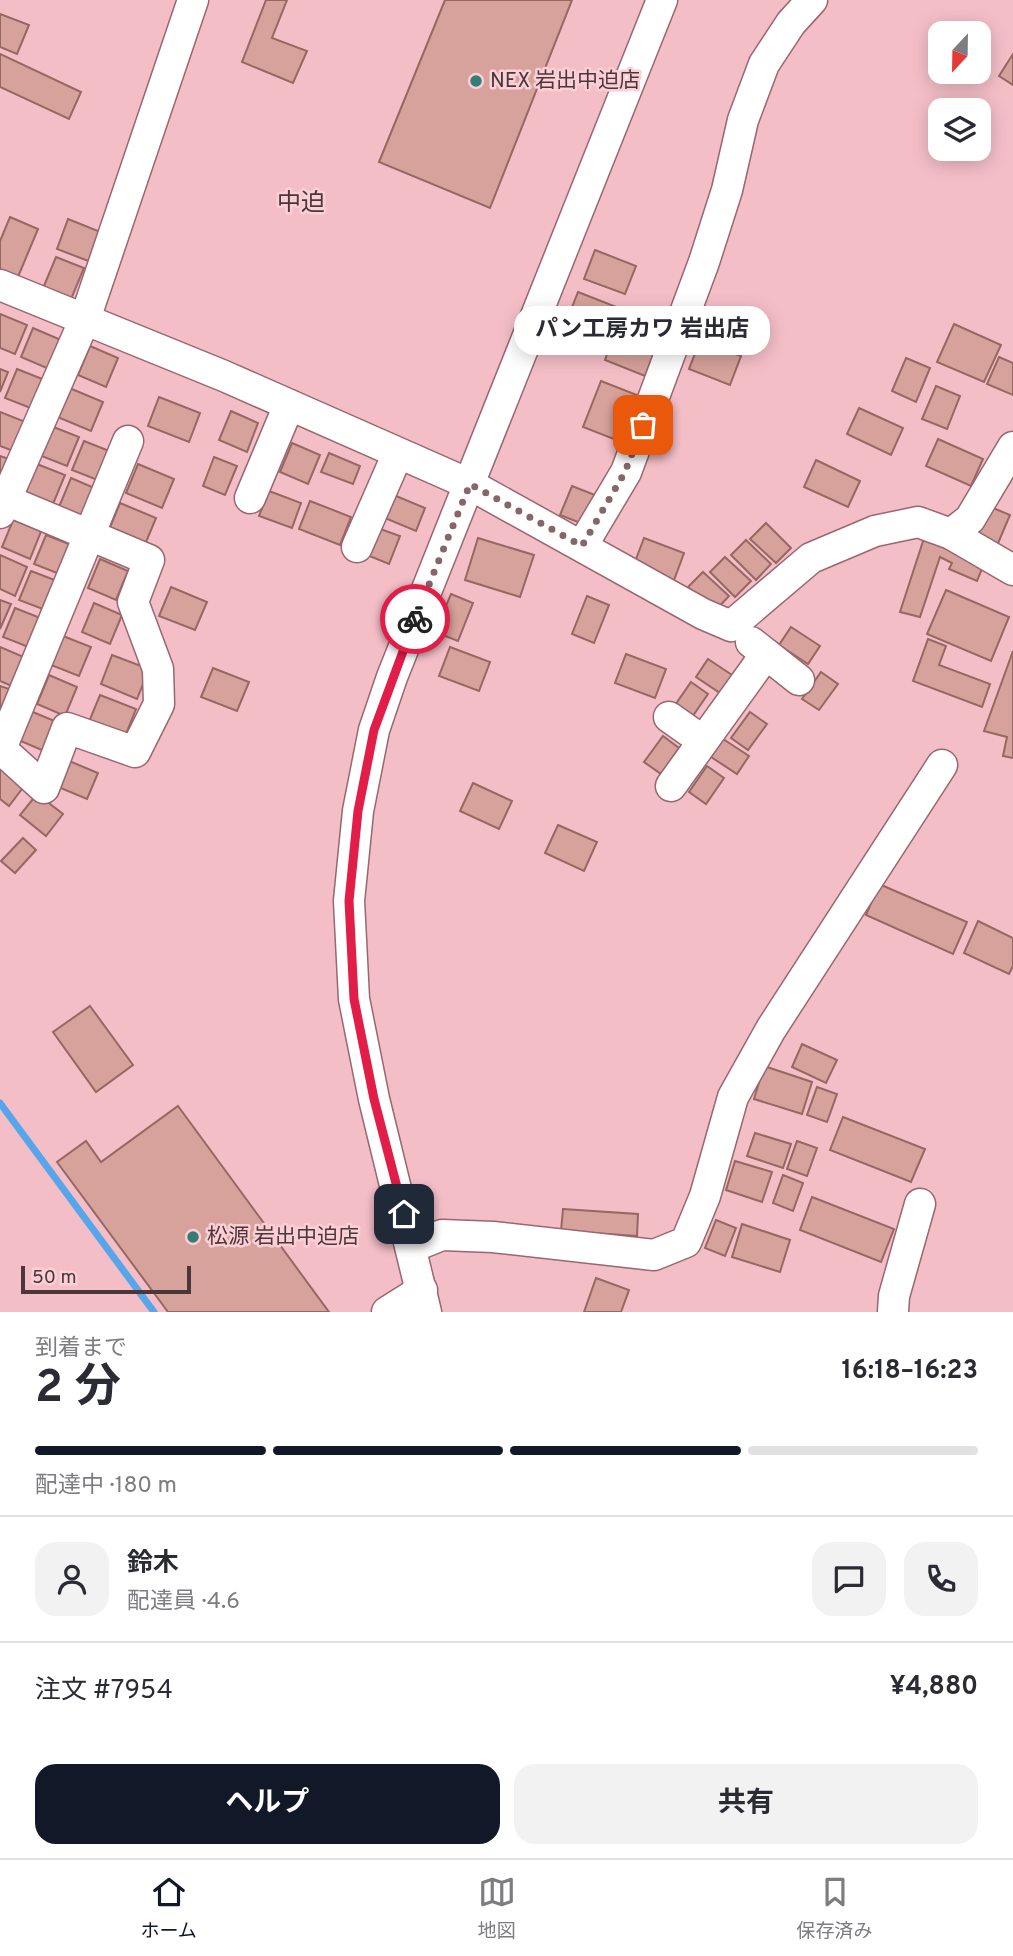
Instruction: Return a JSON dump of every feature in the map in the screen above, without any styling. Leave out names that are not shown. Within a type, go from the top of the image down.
[{"type":"street","points":[[128,441],[89,535],[0,749],[44,788],[67,728],[135,752],[159,705],[158,669],[151,645],[132,602],[149,560],[89,535],[3,507],[85,319],[193,0]]},
{"type":"street","points":[[387,1312],[424,1301],[374,1099],[354,999],[349,901],[358,811],[374,730],[392,677],[662,0]]},
{"type":"street","points":[[582,546],[630,459],[704,262],[727,190],[743,120],[764,64],[791,23],[812,0]]},
{"type":"street","points":[[2,290],[85,319],[470,484],[703,614],[731,626],[799,680]]},
{"type":"street","points":[[250,498],[289,405]]},
{"type":"street","points":[[951,534],[970,519],[1013,447]]},
{"type":"street","points":[[357,547],[398,453]]},
{"type":"street","points":[[731,626],[811,558],[875,531],[918,522],[951,534],[1013,570]]},
{"type":"street","points":[[671,786],[766,654]]},
{"type":"street","points":[[669,717],[703,741]]},
{"type":"street","points":[[412,1247],[442,1235],[493,1237],[654,1255],[686,1242],[705,1196],[733,1097],[771,1029],[942,765]]},
{"type":"street","points":[[892,1312],[920,1204]]},
{"type":"building","points":[[266,0],[287,0],[272,38],[307,51],[293,83],[242,62]]},
{"type":"building","name":"NEX 岩出中迫店","points":[[445,0],[572,0],[490,208],[379,162]]},
{"type":"building","points":[[0,14],[29,25],[17,54],[0,47]]},
{"type":"building","points":[[0,54],[81,92],[69,119],[0,87]]},
{"type":"building","points":[[1013,54],[1013,85],[999,76]]},
{"type":"building","points":[[10,217],[38,229],[15,284],[0,278],[0,241]]},
{"type":"building","points":[[68,219],[103,233],[91,262],[57,249]]},
{"type":"building","points":[[595,250],[636,266],[625,294],[584,279]]},
{"type":"building","points":[[56,257],[84,268],[69,304],[41,293]]},
{"type":"building","points":[[578,292],[619,308],[601,353],[560,338]]},
{"type":"building","points":[[0,314],[27,325],[15,354],[0,348]]},
{"type":"building","points":[[954,324],[1001,345],[984,382],[937,362]]},
{"type":"building","points":[[33,328],[61,340],[49,369],[21,357]]},
{"type":"building","points":[[615,332],[656,347],[645,376],[605,360]]},
{"type":"building","points":[[700,341],[741,356],[730,385],[689,369]]},
{"type":"building","points":[[90,346],[118,358],[106,387],[78,375]]},
{"type":"building","points":[[999,357],[1013,363],[1013,395],[987,384]]},
{"type":"building","points":[[906,358],[930,368],[916,402],[892,391]]},
{"type":"building","points":[[0,369],[8,372],[0,392]]},
{"type":"building","points":[[17,369],[45,380],[33,409],[5,398]]},
{"type":"building","points":[[601,381],[642,397],[624,443],[583,427]]},
{"type":"building","points":[[936,386],[960,396],[947,429],[922,419]]},
{"type":"building","points":[[67,387],[103,402],[91,431],[55,416]]},
{"type":"building","points":[[159,397],[200,413],[189,442],[148,426]]},
{"type":"building","points":[[859,408],[903,428],[891,455],[847,434]]},
{"type":"building","points":[[231,411],[258,423],[247,452],[219,440]]},
{"type":"building","points":[[0,412],[28,423],[16,452],[0,446]]},
{"type":"building","points":[[51,426],[79,437],[67,466],[39,455]]},
{"type":"building","points":[[938,439],[983,459],[971,486],[926,466]]},
{"type":"building","points":[[84,441],[112,452],[100,481],[72,470]]},
{"type":"building","points":[[292,443],[320,455],[308,484],[280,472]]},
{"type":"building","points":[[329,453],[360,466],[353,484],[321,472]]},
{"type":"building","points":[[0,456],[12,460],[0,489]]},
{"type":"building","points":[[214,457],[237,466],[225,495],[203,486]]},
{"type":"building","points":[[816,460],[860,481],[848,507],[804,487]]},
{"type":"building","points":[[37,464],[65,475],[53,504],[25,493]]},
{"type":"building","points":[[138,464],[174,479],[162,508],[126,493]]},
{"type":"building","points":[[71,478],[99,490],[87,519],[59,507]]},
{"type":"building","points":[[572,486],[600,497],[588,526],[560,515]]},
{"type":"building","points":[[269,491],[301,503],[292,528],[259,516]]},
{"type":"building","points":[[389,493],[425,508],[416,531],[380,516]]},
{"type":"building","points":[[310,501],[351,517],[340,545],[299,529]]},
{"type":"building","points":[[120,503],[156,518],[144,547],[108,532]]},
{"type":"building","points":[[986,505],[1010,515],[996,548],[972,538]]},
{"type":"building","points":[[14,518],[42,529],[30,559],[2,547]]},
{"type":"building","points":[[766,523],[791,548],[776,563],[750,539]]},
{"type":"building","points":[[372,526],[400,536],[389,564],[362,553]]},
{"type":"building","points":[[46,535],[74,546],[62,575],[34,564]]},
{"type":"building","points":[[478,538],[534,555],[520,597],[465,580]]},
{"type":"building","points":[[644,538],[684,553],[673,583],[633,567]]},
{"type":"building","points":[[924,538],[984,564],[977,581],[949,569],[952,563],[940,557],[920,617],[900,612]]},
{"type":"building","points":[[746,540],[771,564],[756,580],[731,555]]},
{"type":"building","points":[[0,555],[27,567],[15,596],[0,589]]},
{"type":"building","points":[[725,557],[751,581],[735,597],[710,572]]},
{"type":"building","points":[[100,559],[128,571],[116,600],[88,588]]},
{"type":"building","points":[[31,571],[60,582],[48,611],[19,600]]},
{"type":"building","points":[[703,572],[729,596],[714,612],[688,587]]},
{"type":"building","points":[[171,587],[207,602],[195,630],[159,616]]},
{"type":"building","points":[[946,590],[1009,617],[991,661],[927,634]]},
{"type":"building","points":[[451,594],[473,603],[458,641],[435,632]]},
{"type":"building","points":[[587,596],[609,605],[594,643],[572,634]]},
{"type":"building","points":[[0,600],[11,604],[0,629]]},
{"type":"building","points":[[94,603],[122,615],[110,644],[82,632]]},
{"type":"building","points":[[15,608],[43,619],[31,648],[3,637]]},
{"type":"building","points":[[791,627],[820,646],[808,664],[779,645]]},
{"type":"building","points":[[63,636],[91,647],[79,676],[51,665]]},
{"type":"building","points":[[928,639],[946,646],[939,665],[990,684],[982,707],[913,681]]},
{"type":"building","points":[[0,647],[26,658],[14,687],[0,681]]},
{"type":"building","points":[[450,647],[490,662],[479,691],[439,676]]},
{"type":"building","points":[[1013,651],[1013,758],[1003,756],[1007,737],[984,731]]},
{"type":"building","points":[[626,654],[666,669],[655,698],[615,683]]},
{"type":"building","points":[[112,655],[149,669],[137,699],[101,684]]},
{"type":"building","points":[[708,659],[738,679],[726,697],[696,677]]},
{"type":"building","points":[[213,668],[249,682],[237,711],[201,697]]},
{"type":"building","points":[[821,672],[838,684],[819,710],[802,699]]},
{"type":"building","points":[[49,675],[77,687],[65,716],[37,704]]},
{"type":"building","points":[[691,682],[708,694],[690,720],[673,708]]},
{"type":"building","points":[[0,686],[12,690],[0,719]]},
{"type":"building","points":[[100,695],[136,709],[124,739],[88,724]]},
{"type":"building","points":[[28,710],[57,722],[44,751],[16,739]]},
{"type":"building","points":[[750,712],[767,724],[748,750],[731,738]]},
{"type":"building","points":[[663,736],[679,748],[661,774],[644,762]]},
{"type":"building","points":[[720,737],[749,756],[737,774],[708,755]]},
{"type":"building","points":[[62,758],[98,773],[87,799],[51,784]]},
{"type":"building","points":[[0,765],[25,785],[9,806],[0,799]]},
{"type":"building","points":[[707,766],[724,778],[706,804],[689,792]]},
{"type":"building","points":[[473,783],[512,801],[499,829],[460,811]]},
{"type":"building","points":[[37,794],[63,814],[46,836],[20,815]]},
{"type":"building","points":[[558,825],[597,842],[584,871],[545,853]]},
{"type":"building","points":[[23,838],[36,850],[15,873],[1,861]]},
{"type":"building","points":[[879,884],[967,922],[953,954],[866,915]]},
{"type":"building","points":[[978,921],[1013,938],[1013,966],[1009,974],[964,953]]},
{"type":"building","points":[[90,1006],[133,1065],[96,1092],[53,1032]]},
{"type":"building","points":[[802,1044],[837,1060],[826,1083],[792,1067]]},
{"type":"building","points":[[764,1066],[812,1082],[802,1114],[754,1099]]},
{"type":"building","points":[[817,1087],[837,1094],[827,1122],[807,1115]]},
{"type":"building","name":"松源 岩出中迫店","points":[[178,1106],[329,1312],[168,1312],[57,1162],[86,1141],[101,1162]]},
{"type":"building","points":[[843,1117],[925,1149],[911,1182],[830,1150]]},
{"type":"building","points":[[755,1133],[791,1144],[783,1168],[747,1156]]},
{"type":"building","points":[[797,1141],[817,1148],[807,1176],[787,1169]]},
{"type":"building","points":[[735,1161],[772,1172],[762,1202],[726,1190]]},
{"type":"building","points":[[783,1175],[803,1183],[793,1211],[773,1203]]},
{"type":"building","points":[[812,1197],[894,1229],[881,1262],[800,1230]]},
{"type":"building","points":[[563,1209],[638,1214],[637,1236],[561,1231]]},
{"type":"building","points":[[716,1220],[736,1228],[725,1256],[705,1248]]},
{"type":"building","points":[[742,1224],[790,1240],[780,1272],[732,1257]]},
{"type":"building","points":[[596,1278],[629,1290],[621,1312],[584,1312]]},
{"type":"waterway","points":[[0,1103],[154,1312]]},
{"type":"way so far","points":[[415,619],[470,484],[582,546],[625,472],[643,425]]},
{"type":"place","name":"NEX 岩出中迫店","points":[[476,81]]},
{"type":"place","name":"パン工房カワ 岩出店","points":[[643,425]]},
{"type":"place","name":"松源 岩出中迫店","points":[[193,1237]]},
{"type":"district","name":"中迫","points":[[301,204]]},
{"type":"route","points":[[404,1214],[374,1099],[354,999],[349,901],[358,811],[374,730],[415,619]]}]
